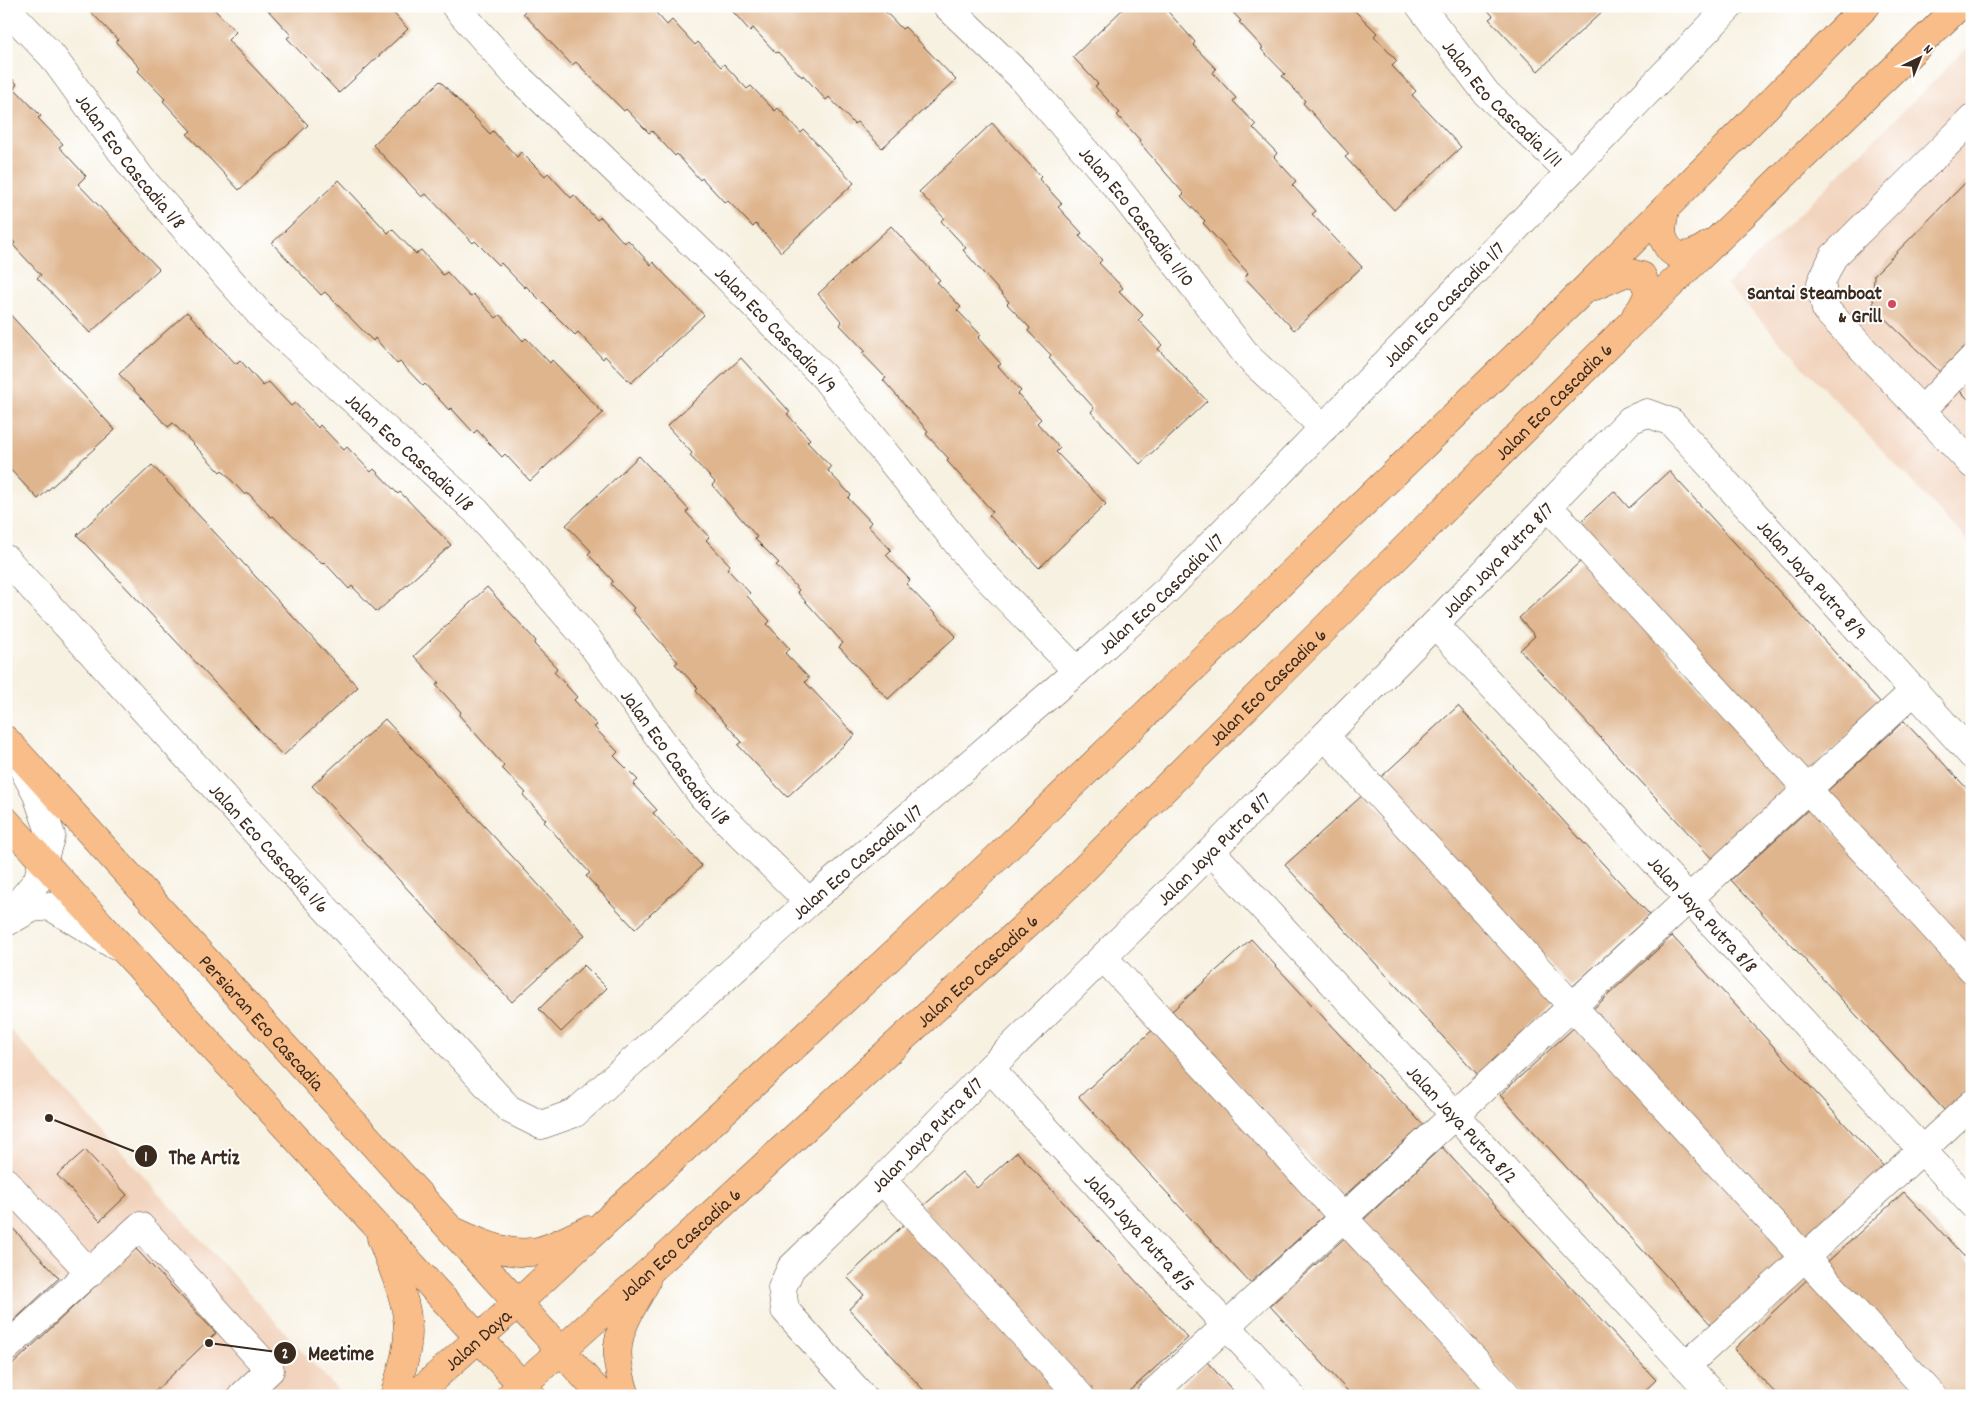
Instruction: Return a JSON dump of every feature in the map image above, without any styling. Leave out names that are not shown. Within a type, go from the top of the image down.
[{"type":"main road","points":[[518,1304],[1001,854],[1582,292],[1866,6]]},
{"type":"main road","name":"Jalan Eco Cascadia 6","points":[[561,1351],[1052,901],[1622,332],[1959,6]]},
{"type":"main road","points":[[1665,209],[1663,236],[1671,251],[1683,257],[1696,254],[1727,232]]},
{"type":"main road","points":[[1582,292],[1627,272],[1642,276],[1649,293],[1641,309],[1622,332]]},
{"type":"main road","name":"Persiaran Eco Cascadia","points":[[9,743],[602,1396]]},
{"type":"main road","points":[[6,821],[479,1338],[521,1392],[561,1351]]},
{"type":"main road","points":[[450,1229],[502,1249],[517,1252],[538,1251],[604,1223]]},
{"type":"main road","points":[[378,1227],[401,1295],[408,1332],[406,1352],[394,1396]]},
{"type":"main road","points":[[626,1396],[619,1374],[618,1346],[624,1325],[652,1269]]},
{"type":"main road","name":"Jalan Daya","points":[[414,1396],[518,1304]]},
{"type":"street","name":"Jalan Eco Cascadia 1/9","points":[[455,6],[517,76],[724,274],[824,377],[974,564],[1077,671]]},
{"type":"street","name":"Jalan Eco Cascadia 1/10","points":[[948,6],[1022,77],[1120,190],[1249,358],[1324,428]]},
{"type":"street","name":"Jalan Eco Cascadia 1/11","points":[[1420,6],[1486,94],[1570,172]]},
{"type":"street","name":"Jalan Eco Cascadia 1/7","points":[[542,1125],[575,1113],[809,902],[1077,671],[1168,589],[1730,6]]},
{"type":"street","name":"Jalan Eco Cascadia 1/8","points":[[6,8],[52,56],[140,177],[265,320],[476,511],[589,640],[703,797],[809,902]]},
{"type":"street","points":[[1972,119],[1833,257],[1821,283],[1826,310],[1972,464]]},
{"type":"street","points":[[1922,410],[1972,359]]},
{"type":"street","name":"Jalan Jaya Putra 8/7","points":[[862,1396],[785,1310],[782,1288],[792,1268],[1436,624],[1630,420],[1647,413]]},
{"type":"street","name":"Jalan Jaya Putra 8/9","points":[[1647,413],[1671,422],[1972,755]]},
{"type":"street","points":[[1548,506],[1972,969]]},
{"type":"street","name":"Jalan Eco Cascadia 1/6","points":[[6,559],[509,1109],[542,1125]]},
{"type":"street","name":"Jalan Jaya Putra 8/8","points":[[1436,624],[1972,1204]]},
{"type":"street","points":[[1150,1396],[1915,690]]},
{"type":"street","points":[[1325,736],[1933,1396]]},
{"type":"street","points":[[6,918],[37,881],[51,835],[36,795],[9,743]]},
{"type":"street","name":"Jalan Jaya Putra 8/2","points":[[1211,851],[1714,1396]]},
{"type":"street","points":[[6,923],[32,908],[50,906],[126,952]]},
{"type":"street","points":[[1103,957],[1508,1396]]},
{"type":"street","name":"Jalan Jaya Putra 8/5","points":[[990,1068],[1291,1396]]},
{"type":"street","points":[[1686,1366],[1972,1104]]},
{"type":"street","points":[[882,1180],[1080,1396]]},
{"type":"street","points":[[6,1182],[90,1273]]},
{"type":"street","points":[[6,1348],[140,1226],[270,1370],[242,1396]]},
{"type":"shaded area","points":[[1972,43],[1972,546],[1727,285]]},
{"type":"shaded area","points":[[6,1025],[340,1393],[337,1396],[6,1396]]},
{"type":"building","points":[[89,6],[211,6],[236,32],[228,40],[308,125],[239,190],[187,134],[191,131],[163,101],[165,99],[138,71],[140,68],[116,42],[118,40],[91,12],[93,10]]},
{"type":"building","points":[[264,6],[387,6],[408,29],[339,93],[287,38],[291,35]]},
{"type":"building","points":[[530,6],[650,6],[667,25],[672,20],[695,45],[698,42],[721,67],[724,64],[747,89],[751,86],[775,111],[778,108],[801,133],[804,130],[854,183],[781,252],[756,224],[753,227],[728,201],[725,203],[702,178],[700,180],[677,154],[675,156],[652,131],[649,133],[626,109],[624,111],[576,62],[572,65],[523,13]]},
{"type":"building","points":[[728,6],[874,6],[876,8],[880,6],[902,29],[905,27],[956,80],[882,148],[857,122],[854,124],[829,97],[826,100],[803,75],[802,77],[778,52],[776,53],[753,28],[750,31]]},
{"type":"building","points":[[1126,6],[1163,6],[1195,42],[1193,45],[1216,69],[1213,73],[1236,98],[1233,101],[1256,125],[1253,128],[1277,153],[1274,157],[1296,181],[1292,185],[1316,211],[1312,214],[1362,267],[1294,330],[1245,278],[1248,273],[1203,223],[1205,221],[1181,196],[1184,194],[1117,115],[1120,113],[1095,86],[1098,84],[1073,57]]},
{"type":"building","points":[[1227,6],[1356,6],[1353,9],[1377,33],[1374,36],[1397,61],[1392,66],[1416,91],[1412,95],[1461,147],[1394,210],[1345,157],[1349,154],[1303,103],[1305,101],[1282,76],[1285,74],[1261,49],[1263,48]]},
{"type":"building","points":[[1484,6],[1604,6],[1606,8],[1538,71],[1489,19],[1493,16]]},
{"type":"building","points":[[6,72],[17,84],[14,88],[41,116],[38,118],[63,144],[59,147],[86,176],[78,184],[159,269],[90,333],[37,278],[41,275],[13,245],[15,243],[6,233]]},
{"type":"building","points":[[440,81],[490,134],[493,131],[517,157],[521,152],[545,176],[548,173],[571,198],[574,195],[597,220],[601,217],[624,243],[628,240],[651,265],[653,262],[704,315],[631,383],[605,356],[603,359],[578,332],[575,335],[501,263],[499,265],[475,241],[473,243],[426,194],[422,197],[373,145]]},
{"type":"building","points":[[992,123],[1041,177],[1039,179],[1062,204],[1058,207],[1082,233],[1079,236],[1102,260],[1099,263],[1123,288],[1119,291],[1143,315],[1138,320],[1162,345],[1158,349],[1207,401],[1140,464],[1091,412],[1094,408],[1049,358],[1051,355],[1028,331],[1030,328],[1007,304],[1009,302],[963,250],[966,248],[941,221],[944,218],[919,192]]},
{"type":"building","points":[[1972,176],[1972,342],[1941,373],[1873,307],[1874,275]]},
{"type":"building","points":[[339,180],[388,233],[392,229],[416,254],[421,250],[443,275],[447,272],[470,297],[473,294],[496,318],[500,315],[523,341],[526,338],[550,363],[552,360],[603,413],[530,481],[505,454],[502,457],[477,430],[474,433],[425,384],[423,386],[400,362],[397,364],[375,338],[373,341],[325,292],[321,295],[272,243]]},
{"type":"building","points":[[891,226],[940,280],[937,282],[961,307],[957,310],[981,335],[978,338],[1001,364],[998,366],[1021,391],[1018,394],[1041,419],[1037,423],[1060,448],[1056,452],[1106,504],[1039,568],[989,515],[993,512],[947,461],[949,459],[926,434],[928,431],[883,380],[886,378],[862,353],[865,351],[840,325],[842,322],[818,294]]},
{"type":"building","points":[[6,310],[115,430],[38,499],[6,465]]},
{"type":"building","points":[[187,312],[236,364],[240,360],[263,386],[269,382],[291,406],[295,403],[318,428],[320,425],[344,450],[347,447],[371,472],[374,469],[398,494],[400,492],[451,545],[377,612],[352,586],[349,589],[324,562],[322,564],[248,493],[245,495],[222,470],[220,472],[173,423],[168,427],[119,374]]},
{"type":"building","points":[[741,358],[790,412],[787,414],[810,439],[807,442],[831,467],[828,471],[851,495],[848,498],[871,522],[868,526],[891,550],[886,555],[910,580],[906,584],[956,636],[888,699],[839,647],[843,643],[797,592],[799,590],[776,565],[779,563],[755,539],[757,537],[712,485],[715,482],[690,456],[692,453],[667,426]]},
{"type":"building","points":[[1972,379],[1972,403],[1960,391]]},
{"type":"building","points":[[639,456],[689,510],[686,512],[709,537],[706,540],[730,565],[727,569],[750,593],[747,596],[770,621],[767,624],[790,649],[785,653],[809,678],[805,682],[855,735],[787,797],[738,745],[742,742],[696,691],[698,688],[675,664],[678,662],[632,610],[634,608],[611,584],[613,581],[588,554],[591,551],[566,525]]},
{"type":"building","points":[[152,465],[358,687],[283,756],[77,535]]},
{"type":"building","points":[[1669,471],[1882,704],[1804,776],[1575,527],[1614,491],[1629,508]]},
{"type":"building","points":[[1582,560],[1791,787],[1713,860],[1520,650],[1535,636],[1519,618]]},
{"type":"building","points":[[487,587],[536,641],[534,644],[557,668],[554,672],[577,697],[574,700],[597,725],[594,727],[618,752],[614,756],[638,780],[633,784],[657,810],[653,813],[702,866],[635,929],[586,876],[590,873],[544,822],[546,820],[523,795],[526,793],[502,768],[504,766],[459,715],[461,712],[436,685],[439,683],[414,656]]},
{"type":"building","points":[[1458,706],[1650,915],[1571,988],[1379,779]]},
{"type":"building","points":[[385,719],[585,935],[512,1002],[312,786]]},
{"type":"building","points":[[1904,721],[1972,794],[1972,953],[1825,793]]},
{"type":"building","points":[[1365,793],[1556,1002],[1478,1075],[1285,865]]},
{"type":"building","points":[[1811,807],[1972,982],[1972,1088],[1946,1112],[1731,880]]},
{"type":"building","points":[[1672,936],[1886,1169],[1807,1242],[1593,1009]]},
{"type":"building","points":[[1251,939],[1423,1125],[1343,1197],[1172,1011]]},
{"type":"building","points":[[584,965],[607,988],[561,1032],[539,1009]]},
{"type":"building","points":[[1579,1023],[1793,1256],[1714,1328],[1500,1095]]},
{"type":"building","points":[[1158,1025],[1329,1211],[1250,1283],[1079,1097]]},
{"type":"building","points":[[1442,1147],[1656,1380],[1639,1396],[1524,1396],[1363,1220]]},
{"type":"building","points":[[85,1150],[127,1195],[100,1221],[57,1175]]},
{"type":"building","points":[[1017,1152],[1188,1338],[1124,1396],[1096,1396],[922,1207],[962,1172],[977,1188]]},
{"type":"building","points":[[1904,1192],[1972,1265],[1972,1396],[1945,1396],[1824,1265]]},
{"type":"building","points":[[911,1218],[1075,1396],[929,1396],[849,1309],[864,1295],[847,1277]]},
{"type":"building","points":[[6,1221],[59,1278],[6,1328]]},
{"type":"building","points":[[1349,1234],[1498,1396],[1352,1396],[1270,1306]]},
{"type":"building","points":[[135,1248],[216,1333],[150,1396],[13,1396],[6,1389],[6,1371]]},
{"type":"building","points":[[1813,1274],[1926,1396],[1778,1396],[1734,1349]]},
{"type":"building","points":[[1207,1362],[1238,1396],[1170,1396]]},
{"type":"place","name":"Santai Steamboat & Grill","points":[[1892,304]]},
{"type":"place","name":"The Artiz","points":[[49,1118]]},
{"type":"place","name":"Meetime","points":[[209,1343]]}]
